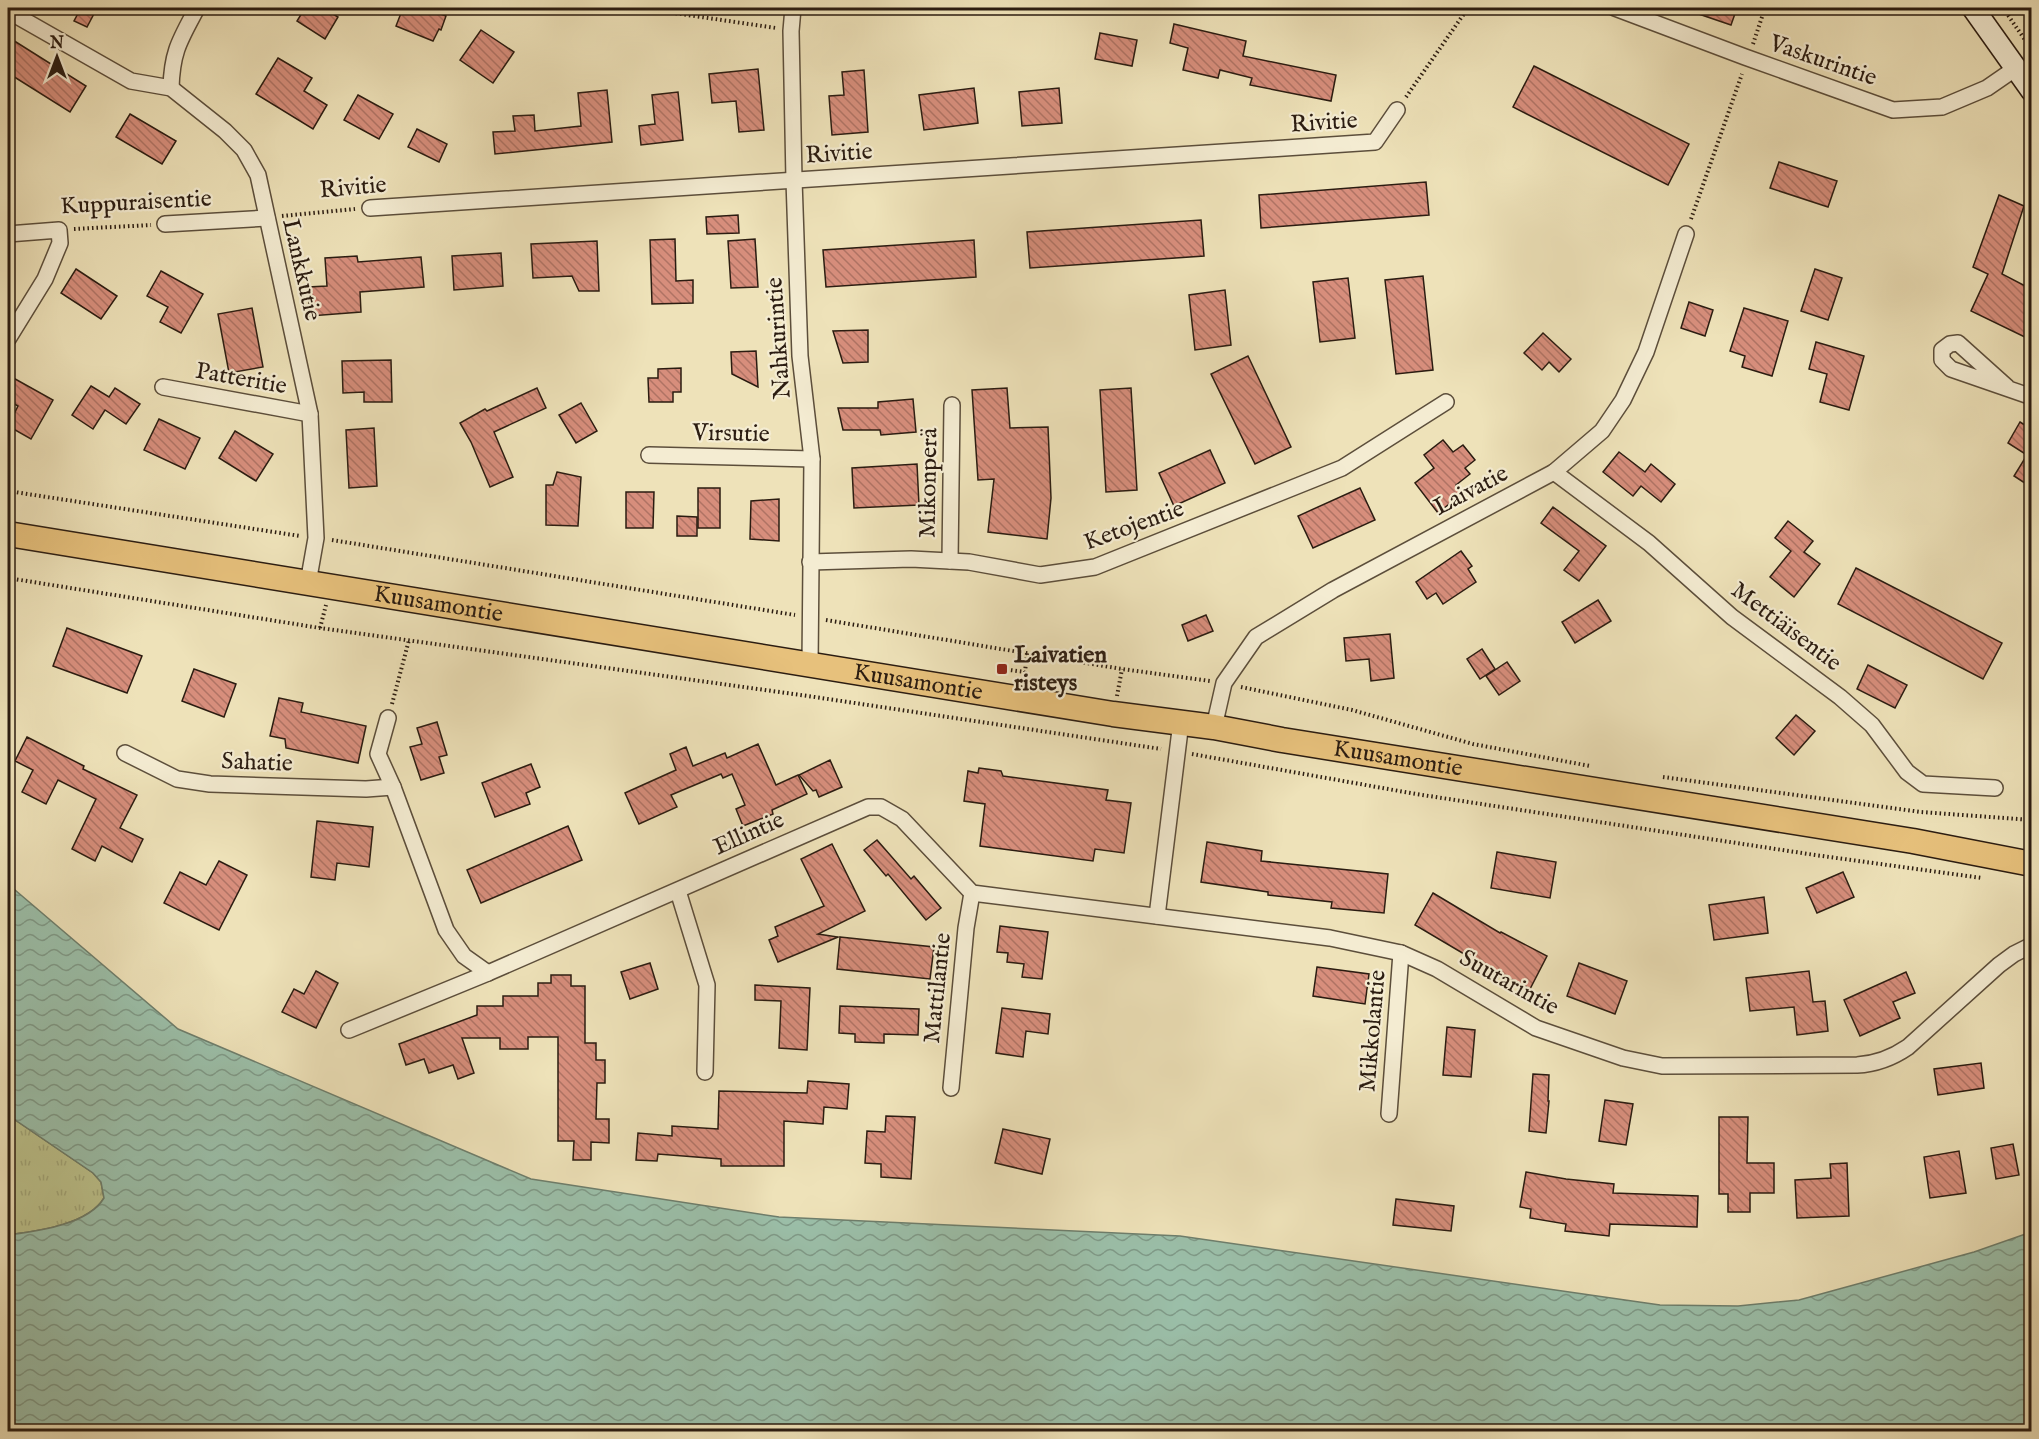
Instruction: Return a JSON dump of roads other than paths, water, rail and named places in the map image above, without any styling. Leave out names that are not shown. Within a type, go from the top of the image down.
[{"type":"main road","points":[[1973,8],[2031,91]]},
{"type":"main road","name":"Kuusamontie","points":[[8,534],[1113,714],[1214,727],[1293,742],[1937,845],[2031,864]]},
{"type":"main road","name":"Kuusamontie","points":[[1937,845],[2031,851]]},
{"type":"street","points":[[8,11],[131,81],[171,88],[176,47],[197,8]]},
{"type":"street","name":"Nahkurintie","points":[[793,8],[791,31],[800,356],[812,459],[810,664]]},
{"type":"street","name":"Vaskurintie","points":[[1615,8],[1893,110],[1942,107],[1987,88],[2016,68]]},
{"type":"street","name":"Lankkutie","points":[[171,88],[244,150],[258,175],[310,414],[316,538],[308,582]]},
{"type":"street","name":"Rivitie","points":[[370,208],[1375,142],[1397,110]]},
{"type":"street","name":"Kuppuraisentie","points":[[165,224],[267,218]]},
{"type":"street","name":"Kuppuraisentie","points":[[8,234],[59,230],[60,243],[45,279],[8,339]]},
{"type":"street","name":"Laivatie","points":[[1214,727],[1224,683],[1256,637],[1333,590],[1554,472],[1602,431],[1623,400],[1646,352],[1686,234]]},
{"type":"street","name":"Patteritie","points":[[163,387],[310,414]]},
{"type":"street","points":[[2007,387],[2031,397]]},
{"type":"street","name":"Ketojentie","points":[[810,562],[911,559],[969,562],[1040,575],[1095,567],[1342,468],[1446,402]]},
{"type":"street","name":"Mikonperä","points":[[950,561],[952,405]]},
{"type":"street","name":"Virsutie","points":[[649,455],[812,459]]},
{"type":"street","name":"Mettiäisentie","points":[[1554,472],[1649,543],[1732,617],[1840,697],[1872,725],[1907,771],[1923,784],[1995,788]]},
{"type":"street","points":[[388,718],[378,754],[393,787],[446,930],[464,956],[489,973]]},
{"type":"street","points":[[972,893],[1157,916],[1181,723]]},
{"type":"street","name":"Sahatie","points":[[125,753],[177,778],[210,784],[366,789],[393,787]]},
{"type":"street","name":"Ellintie","points":[[349,1030],[489,973],[868,807],[881,807],[902,819],[972,893]]},
{"type":"street","points":[[678,891],[707,985],[705,1072]]},
{"type":"street","name":"Mattilantie","points":[[951,1088],[966,928],[972,893]]},
{"type":"street","name":"Suutarintie","points":[[1157,916],[1330,938],[1401,953],[1437,969],[1536,1028],[1623,1058],[1662,1066],[1876,1064],[1894,1057],[1908,1047],[1999,965],[2031,945]]},
{"type":"street","name":"Mikkolantie","points":[[1389,1114],[1401,953]]},
{"type":"water","points":[[8,884],[178,1029],[531,1179],[779,1217],[1180,1236],[1660,1305],[1738,1306],[1799,1300],[1974,1252],[2031,1232],[2031,1431],[8,1431],[8,1235],[47,1229],[74,1221],[86,1215],[104,1198],[101,1182],[93,1173],[8,1115]]},
{"type":"place","name":"Laivatien risteys","points":[[1002,669]]}]
